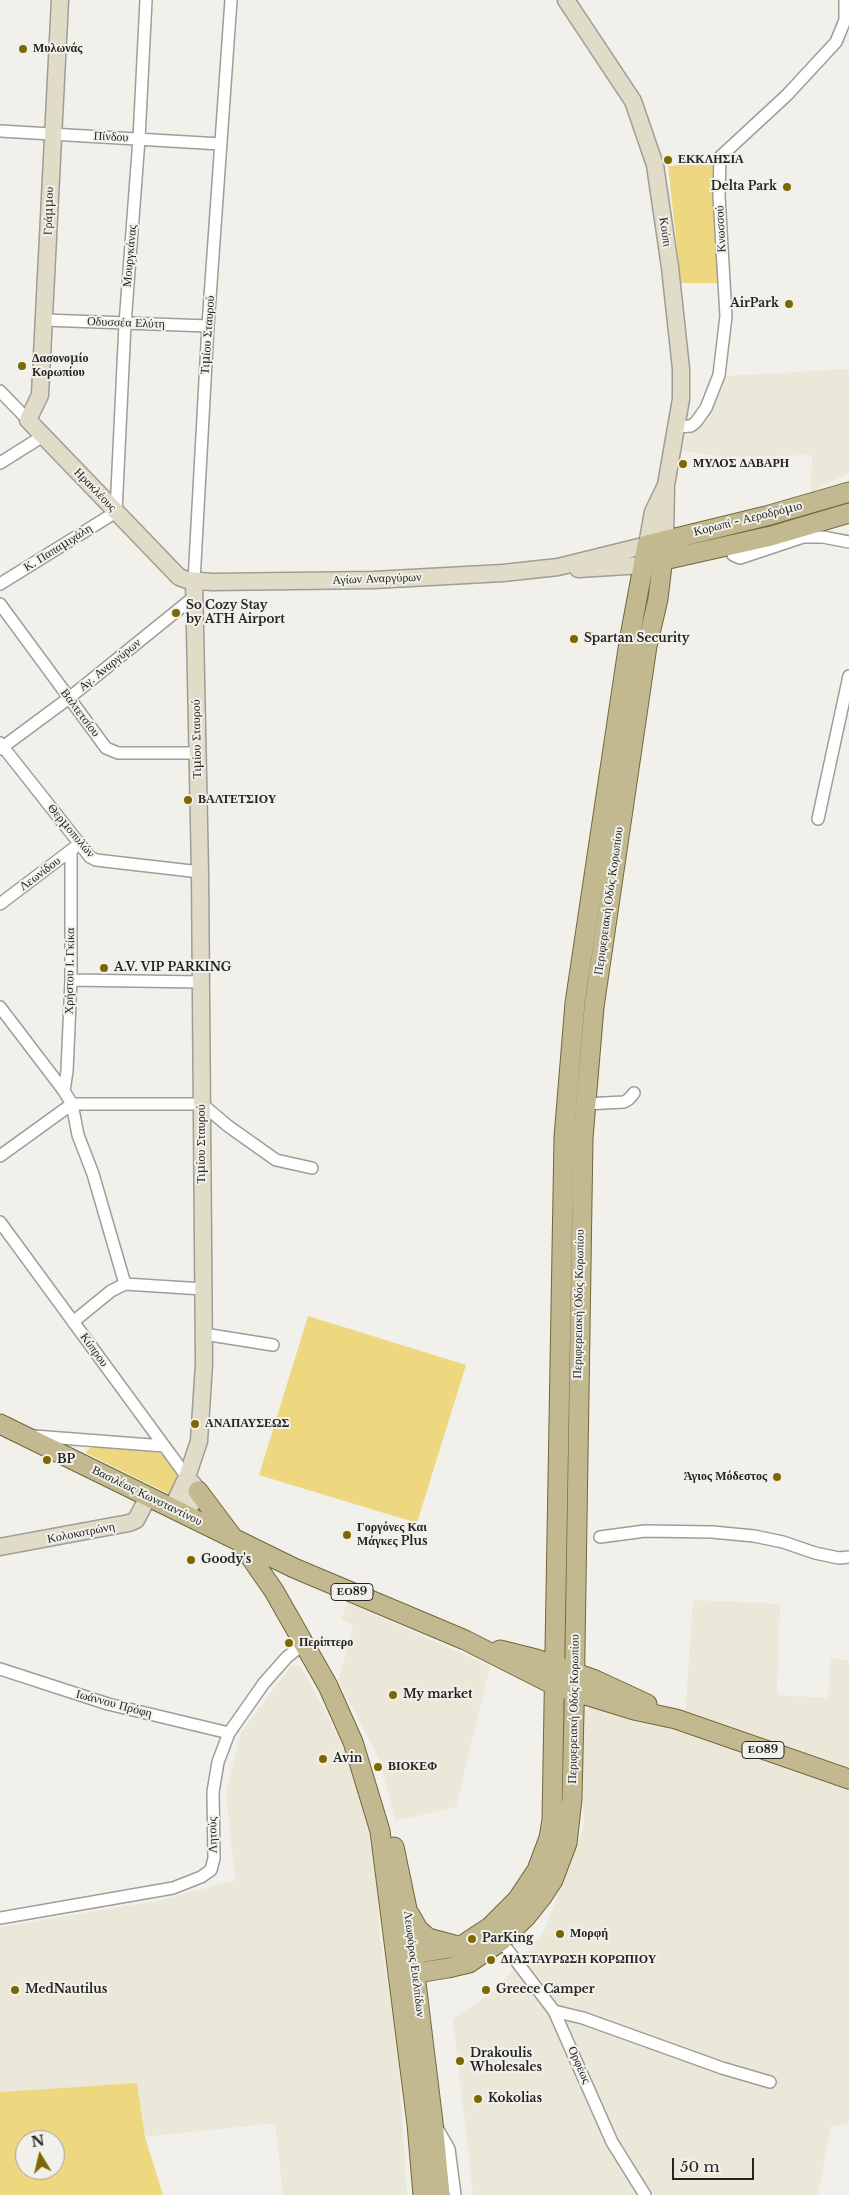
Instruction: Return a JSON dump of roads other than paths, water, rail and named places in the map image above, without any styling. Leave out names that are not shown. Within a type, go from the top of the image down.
[{"type":"main road","name":"Κορωπί - Αεροδρόμιο","points":[[647,545],[766,516],[845,490]]},
{"type":"main road","name":"Κορωπί - Αεροδρόμιο","points":[[662,561],[778,534],[849,513]]},
{"type":"main road","name":"Περιφερειακή Οδός Κορωπίου","points":[[405,1965],[448,1968],[469,1962],[501,1941],[526,1917],[542,1897],[552,1880],[567,1842],[572,1799],[580,1222],[585,1104],[594,1007],[648,646],[658,599],[665,540]]},
{"type":"main road","name":"Περιφερειακή Οδός Κορωπίου","points":[[405,1965],[461,1946],[490,1927],[517,1900],[536,1870],[543,1855],[552,1820],[556,1686],[564,1137],[575,1003],[628,651],[647,545]]},
{"type":"main road","points":[[658,599],[672,570],[686,556]]},
{"type":"main road","name":"Αγίων Αναργύρων","points":[[643,565],[662,561]]},
{"type":"main road","name":"Βασιλέως Κωνσταντίνου","points":[[0,1424],[236,1540]]},
{"type":"main road","name":"Λεωφόρος Ευελπίδων","points":[[193,1484],[274,1591],[328,1686],[353,1742],[380,1831],[405,1965],[423,2195]]},
{"type":"main road","name":"ΕΟ89","points":[[236,1540],[294,1568],[465,1640],[556,1686],[676,1720],[849,1780]]},
{"type":"main road","name":"ΕΟ89","points":[[465,1640],[575,1673],[635,1698],[676,1720]]},
{"type":"main road","name":"Λεωφόρος Ευελπίδων","points":[[353,1742],[370,1768],[376,1784],[390,1828],[407,1909],[405,1965],[418,2002],[440,2195]]},
{"type":"main road","points":[[407,1909],[412,1922],[428,1938],[446,1944],[461,1946]]},
{"type":"main road","points":[[418,2002],[432,1983],[448,1968]]},
{"type":"street","name":"Γράμμου","points":[[28,420],[40,395],[60,0]]},
{"type":"street","name":"Μουργκάνας","points":[[116,512],[125,324],[139,139],[146,0]]},
{"type":"street","name":"Τιμίου Σταυρού","points":[[179,1512],[193,1484],[199,1441],[204,1364],[200,872],[194,589],[208,326],[232,0]]},
{"type":"street","name":"Κούπι","points":[[566,0],[633,101],[655,165],[670,267],[681,369],[677,427],[666,485],[665,540]]},
{"type":"street","name":"Κνωσσού","points":[[677,427],[691,426],[696,422],[706,408],[719,375],[726,316],[719,196],[720,157],[786,95],[836,42],[845,20],[845,0]]},
{"type":"street","name":"Πίνδου","points":[[0,131],[221,144]]},
{"type":"street","name":"Οδυσσέα Ελύτη","points":[[44,320],[208,326]]},
{"type":"street","name":"Ηρακλέους","points":[[0,391],[179,577],[194,589]]},
{"type":"street","points":[[0,463],[43,436]]},
{"type":"street","name":"Κούπι","points":[[647,545],[653,512],[666,485]]},
{"type":"street","name":"Κ. Παπαμιχάλη","points":[[0,584],[116,512]]},
{"type":"street","points":[[731,545],[734,555],[740,558],[748,557],[803,537],[823,537],[849,542]]},
{"type":"street","name":"Αγίων Αναργύρων","points":[[194,589],[212,582],[374,580],[503,573],[558,567],[647,545]]},
{"type":"street","name":"Αγίων Αναργύρων","points":[[558,567],[588,569],[643,565]]},
{"type":"street","name":"Αγ. Αναργύρων","points":[[1,747],[69,698],[194,589]]},
{"type":"street","name":"Βαλτετσίου","points":[[0,604],[106,748],[118,753],[198,753]]},
{"type":"street","points":[[818,819],[849,676]]},
{"type":"street","name":"Θερμοπυλών","points":[[1,747],[76,847],[90,857],[96,860],[200,872]]},
{"type":"street","name":"Λεωνίδου","points":[[0,904],[76,847]]},
{"type":"street","name":"Χρήστου Ι. Γκίκα","points":[[64,1091],[67,1071],[76,847]]},
{"type":"street","points":[[71,980],[200,982]]},
{"type":"street","points":[[0,1007],[72,1104],[78,1136],[93,1174],[125,1284]]},
{"type":"street","points":[[585,1104],[624,1102],[634,1092]]},
{"type":"street","points":[[0,1156],[72,1104],[202,1104],[228,1126],[276,1160],[312,1168]]},
{"type":"street","name":"Κύπρου","points":[[0,1222],[193,1484]]},
{"type":"street","points":[[73,1322],[111,1291],[125,1284],[203,1289]]},
{"type":"street","points":[[204,1334],[273,1345]]},
{"type":"street","points":[[24,1436],[164,1446]]},
{"type":"street","name":"Κολοκοτρώνη","points":[[0,1547],[129,1523],[136,1520],[148,1497]]},
{"type":"street","points":[[600,1537],[644,1531],[712,1532],[754,1536],[783,1542],[815,1553],[839,1558],[849,1557]]},
{"type":"street","name":"Λητούς","points":[[0,1918],[173,1888],[201,1877],[211,1870],[214,1858],[213,1792],[218,1762],[229,1733],[264,1683],[287,1657],[305,1643]]},
{"type":"street","name":"Ιωάννου Πρόφη","points":[[0,1669],[108,1704],[229,1733]]},
{"type":"street","name":"Ορφέως","points":[[501,1941],[554,2011],[612,2142],[645,2195]]},
{"type":"street","points":[[554,2011],[583,2018],[722,2068],[770,2082]]},
{"type":"street","points":[[433,2122],[449,2150],[454,2195]]},
{"type":"place","name":"Μυλωνάς","points":[[23,49]]},
{"type":"place","name":"ΕΚΚΛΗΣΙΑ","points":[[668,160]]},
{"type":"place","name":"Delta Park","points":[[787,187]]},
{"type":"place","name":"AirPark","points":[[789,304]]},
{"type":"place","name":"Δασονομίο Κορωπίου","points":[[22,366]]},
{"type":"place","name":"ΜΥΛΟΣ ΔΑΒΑΡΗ","points":[[683,464]]},
{"type":"place","name":"So Cozy Stay by ATH Airport","points":[[176,613]]},
{"type":"place","name":"Spartan Security","points":[[574,639]]},
{"type":"place","name":"ΒΑΛΤΕΤΣΙΟΥ","points":[[188,800]]},
{"type":"place","name":"A.V. VIP PARKING","points":[[104,968]]},
{"type":"place","name":"ΑΝΑΠΑΥΣΕΩΣ","points":[[195,1424]]},
{"type":"place","name":"BP","points":[[47,1460]]},
{"type":"place","name":"Άγιος Μόδεστος","points":[[777,1477]]},
{"type":"place","name":"Γοργόνες Και Μάγκες Plus","points":[[347,1535]]},
{"type":"place","name":"Goody's","points":[[191,1560]]},
{"type":"place","name":"Περίπτερο","points":[[289,1643]]},
{"type":"place","name":"My market","points":[[393,1695]]},
{"type":"place","name":"Avin","points":[[323,1759]]},
{"type":"place","name":"ΒΙΟΚΕΦ","points":[[378,1767]]},
{"type":"place","name":"Μορφή","points":[[560,1934]]},
{"type":"place","name":"ParKing","points":[[472,1939]]},
{"type":"place","name":"ΔΙΑΣΤΑΥΡΩΣΗ ΚΟΡΩΠΙΟΥ","points":[[491,1960]]},
{"type":"place","name":"MedNautilus","points":[[15,1990]]},
{"type":"place","name":"Greece Camper","points":[[486,1990]]},
{"type":"place","name":"Drakoulis Wholesales","points":[[460,2061]]},
{"type":"place","name":"Kokolias","points":[[478,2099]]}]
